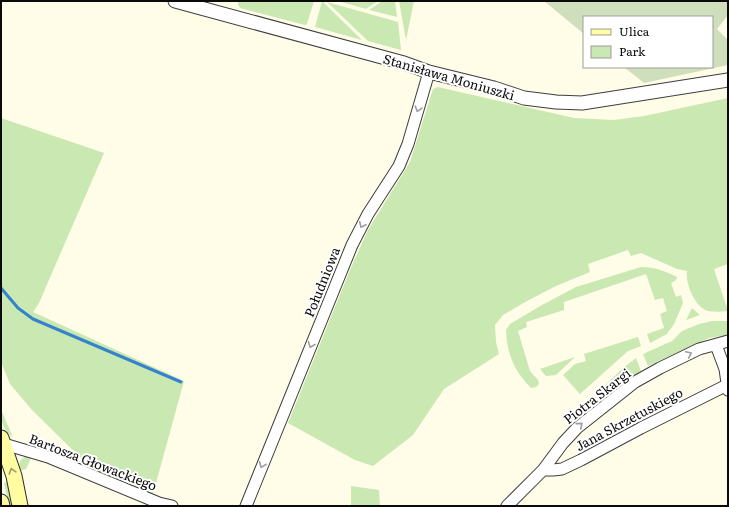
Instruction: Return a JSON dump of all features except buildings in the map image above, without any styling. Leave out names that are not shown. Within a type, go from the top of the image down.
[{"type":"main road","points":[[2,441],[14,476],[20,506]]},
{"type":"main road","points":[[1,502],[2,506]]},
{"type":"street","name":"Stanisława Moniuszki","points":[[175,1],[404,63],[429,72],[494,88],[524,98],[582,103],[728,80]]},
{"type":"street","name":"Południowa","points":[[246,506],[352,245],[368,214],[399,166],[410,137],[429,72]]},
{"type":"street","name":"Piotra Skargi","points":[[507,506],[543,470],[563,443],[577,428],[635,382],[688,354],[728,341]]},
{"type":"street","points":[[716,345],[725,369],[727,388]]},
{"type":"street","name":"Jana Skrzetuskiego","points":[[543,470],[562,469],[641,428],[727,388]]},
{"type":"street","name":"Bartosza Głowackiego","points":[[2,441],[48,457],[158,504],[172,506]]},
{"type":"green space","points":[[238,1],[314,1],[307,24],[305,25],[240,8]]},
{"type":"green space","points":[[322,1],[362,40],[315,27]]},
{"type":"green space","points":[[338,1],[378,1],[366,9]]},
{"type":"green space","points":[[382,1],[395,1],[397,17],[369,10]]},
{"type":"green space","points":[[399,1],[414,1],[406,40]]},
{"type":"green space","points":[[544,1],[728,1],[728,15],[717,29],[728,40],[728,65],[644,83],[625,68],[713,68],[713,16],[583,16],[583,33]]},
{"type":"green space","points":[[327,2],[398,22],[401,50],[368,41]]},
{"type":"green space","points":[[438,87],[574,118],[614,120],[644,116],[728,98],[728,264],[714,269],[728,311],[713,312],[703,309],[695,300],[689,288],[687,271],[677,269],[641,253],[631,256],[628,250],[588,264],[590,272],[556,286],[503,315],[495,325],[496,342],[499,354],[444,389],[413,435],[373,466],[355,460],[288,423],[350,270],[368,230],[410,162],[433,89]]},
{"type":"green space","points":[[1,118],[104,153],[39,303],[33,312],[184,381],[153,494],[92,469],[32,410],[10,384],[1,362]]},
{"type":"green space","points":[[641,267],[660,270],[677,277],[676,280],[671,283],[676,297],[681,295],[683,303],[674,324],[667,334],[650,343],[647,334],[664,328],[660,314],[667,311],[663,298],[655,300],[646,274],[564,302],[564,310],[526,322],[527,327],[518,331],[530,371],[538,380],[539,384],[536,387],[531,388],[525,382],[512,362],[506,330],[510,324],[576,287]]},
{"type":"green space","points":[[692,308],[700,315],[686,320]]},
{"type":"green space","points":[[712,321],[728,321],[728,335],[709,338],[648,366],[643,354],[672,341],[682,331],[699,324]]},
{"type":"green space","points":[[638,337],[641,346],[628,351],[580,394],[563,375],[575,364],[586,361],[584,354]]},
{"type":"green space","points":[[575,357],[556,375],[546,376],[540,369]]},
{"type":"green space","points":[[636,358],[641,371],[634,377],[630,374],[621,380],[623,385],[602,401],[596,394],[623,368]]},
{"type":"green space","points":[[1,410],[13,437],[7,432],[3,425]]},
{"type":"green space","points":[[26,456],[32,456],[26,469],[19,471],[20,462]]},
{"type":"green space","points":[[9,481],[15,506],[9,506],[4,483]]},
{"type":"green space","points":[[351,486],[379,490],[380,506],[351,506]]},
{"type":"waterway","points":[[1,288],[18,308],[33,319],[181,382]]}]
